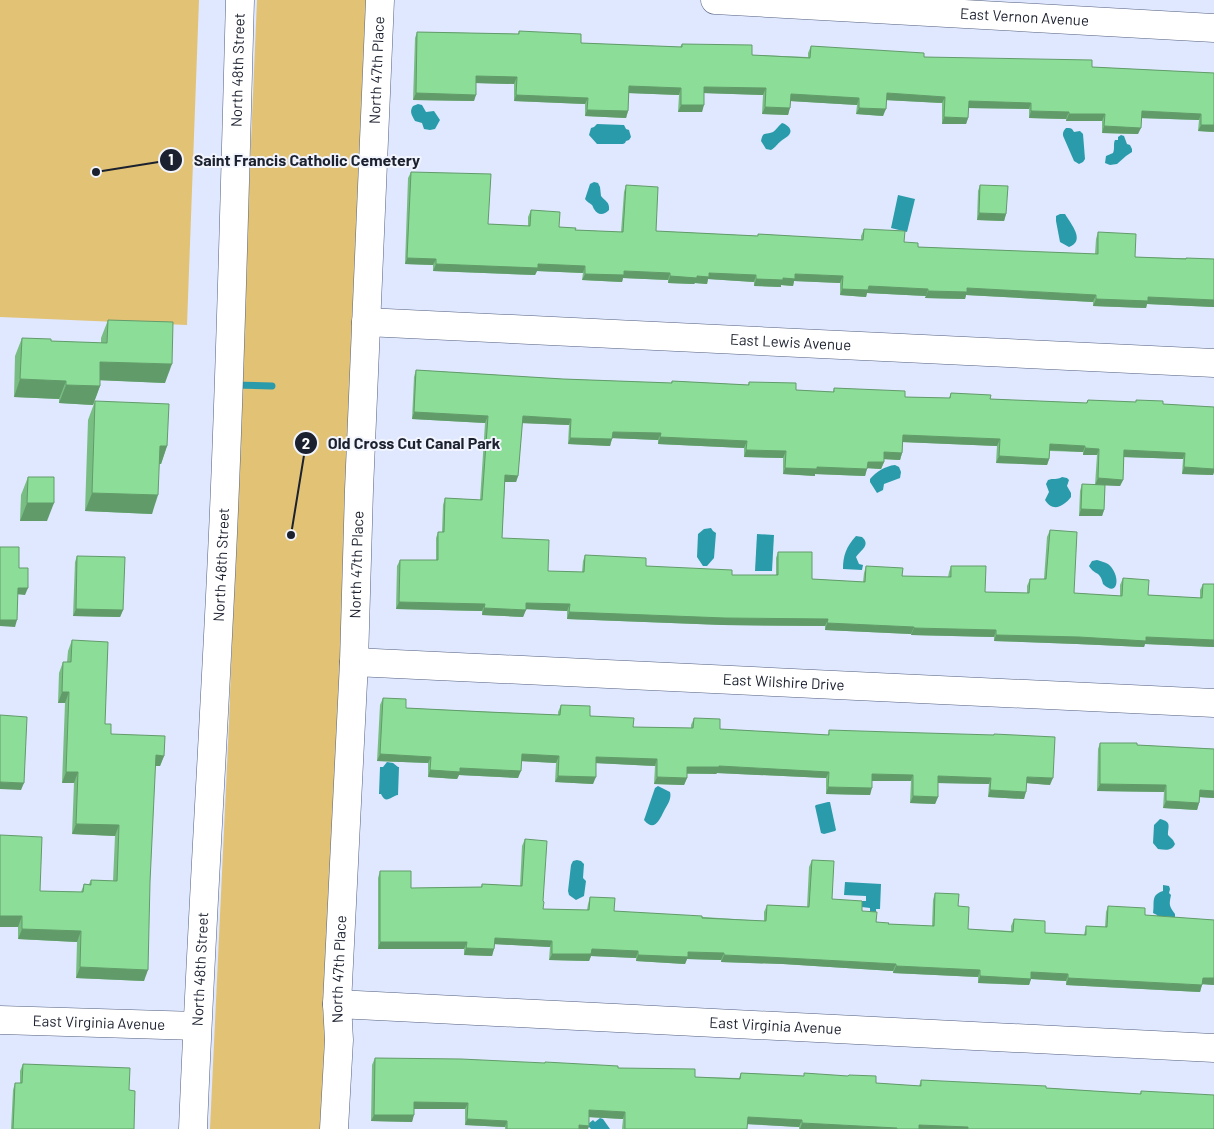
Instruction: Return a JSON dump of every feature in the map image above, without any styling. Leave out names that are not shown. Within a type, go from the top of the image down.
[{"type":"street","name":"North 48th Street","points":[[193,1129],[222,540],[240,0]]},
{"type":"street","name":"North 47th Place","points":[[334,1129],[339,1040],[337,1004],[354,662],[380,0]]},
{"type":"street","name":"East Vernon Avenue","points":[[715,0],[1214,28]]},
{"type":"street","name":"East Lewis Avenue","points":[[366,322],[1214,363]]},
{"type":"street","name":"East Wilshire Drive","points":[[354,662],[1214,703]]},
{"type":"street","name":"East Virginia Avenue","points":[[337,1004],[1214,1048]]},
{"type":"street","name":"East Virginia Avenue","points":[[0,1020],[197,1026]]},
{"type":"shaded area","points":[[0,0],[199,0],[187,325],[0,317]]},
{"type":"shaded area","points":[[257,0],[369,0],[323,1129],[210,1129],[229,723]]},
{"type":"water","points":[[422,105],[426,112],[434,111],[440,120],[435,129],[424,129],[422,123],[415,121],[411,110],[413,106]]},
{"type":"water","points":[[782,123],[789,128],[790,134],[771,150],[766,149],[761,141],[763,136],[773,132]]},
{"type":"water","points":[[597,124],[624,125],[629,130],[631,137],[623,144],[597,144],[589,135],[591,128]]},
{"type":"water","points":[[1066,128],[1071,128],[1074,132],[1080,131],[1083,134],[1085,159],[1079,164],[1074,161],[1063,137]]},
{"type":"water","points":[[1124,136],[1127,144],[1130,145],[1132,152],[1117,164],[1110,165],[1105,163],[1106,156],[1113,153],[1115,140],[1118,140],[1118,137]]},
{"type":"water","points":[[598,183],[601,196],[609,205],[609,210],[603,214],[597,213],[585,199],[590,184]]},
{"type":"water","points":[[898,195],[915,199],[907,232],[891,228]]},
{"type":"water","points":[[1065,214],[1076,232],[1076,241],[1069,247],[1060,242],[1056,216]]},
{"type":"water","points":[[895,465],[899,467],[901,472],[900,478],[884,484],[883,490],[877,493],[870,479],[881,470]]},
{"type":"water","points":[[1062,477],[1069,480],[1067,486],[1071,497],[1058,507],[1051,506],[1045,500],[1049,492],[1046,484],[1048,480]]},
{"type":"water","points":[[711,528],[716,533],[714,558],[707,566],[703,566],[697,557],[698,534],[704,529]]},
{"type":"water","points":[[757,534],[774,535],[772,571],[755,571]]},
{"type":"water","points":[[856,536],[862,537],[866,543],[856,557],[859,564],[863,565],[862,570],[843,569],[846,552]]},
{"type":"water","points":[[1097,560],[1108,564],[1115,573],[1116,583],[1112,589],[1103,584],[1099,575],[1089,566],[1092,561]]},
{"type":"water","points":[[387,762],[399,767],[398,795],[385,799],[379,794],[380,767],[383,767]]},
{"type":"water","points":[[658,786],[670,792],[670,797],[656,824],[651,825],[644,820],[655,788]]},
{"type":"water","points":[[830,802],[836,830],[824,834],[821,833],[815,806]]},
{"type":"water","points":[[1160,819],[1168,823],[1168,835],[1175,844],[1170,849],[1158,849],[1153,843],[1154,825]]},
{"type":"water","points":[[577,860],[584,864],[583,878],[586,881],[584,896],[576,900],[569,895],[568,891],[571,865],[573,861]]},
{"type":"water","points":[[845,882],[881,884],[880,909],[876,909],[876,912],[870,912],[870,908],[862,907],[862,901],[866,901],[866,896],[844,895]]},
{"type":"water","points":[[1163,885],[1169,886],[1169,893],[1171,895],[1170,905],[1175,917],[1158,918],[1153,913],[1155,897],[1163,891]]},
{"type":"water","points":[[600,1118],[603,1119],[610,1129],[591,1129],[589,1127],[588,1124]]},
{"type":"building","points":[[519,31],[581,34],[581,43],[682,47],[682,44],[752,45],[752,55],[810,58],[811,46],[924,53],[924,57],[1092,60],[1092,67],[1214,73],[1214,125],[1201,125],[1201,114],[1142,111],[1141,128],[1104,126],[1105,114],[1031,111],[1031,103],[969,101],[968,118],[944,117],[945,97],[887,93],[886,109],[859,108],[859,98],[791,94],[790,108],[765,107],[766,88],[704,87],[704,105],[681,105],[681,88],[629,86],[628,111],[587,110],[588,98],[516,95],[517,77],[476,76],[476,95],[416,93],[417,32],[519,34]]},
{"type":"building","points":[[411,172],[491,174],[488,224],[530,226],[531,210],[560,212],[559,227],[576,228],[575,230],[623,232],[626,185],[658,187],[656,231],[863,240],[864,229],[905,231],[904,242],[918,243],[918,247],[1098,254],[1098,232],[1136,234],[1135,257],[1214,259],[1214,300],[1148,297],[1148,301],[1096,299],[1096,295],[967,288],[967,292],[869,286],[868,290],[842,289],[843,276],[795,274],[795,279],[783,278],[783,280],[756,279],[756,275],[709,273],[709,277],[697,276],[697,278],[670,276],[670,273],[624,271],[624,275],[585,274],[585,266],[538,264],[538,268],[436,264],[436,259],[407,258]]},
{"type":"building","points":[[980,185],[1008,186],[1006,214],[979,213]]},
{"type":"building","points":[[108,320],[173,322],[172,364],[100,362],[100,386],[66,385],[66,381],[20,379],[22,338],[107,343]]},
{"type":"building","points":[[416,370],[563,379],[672,383],[672,381],[749,385],[749,382],[796,383],[796,390],[834,392],[834,388],[905,391],[905,397],[950,398],[951,393],[991,395],[990,399],[1087,403],[1088,400],[1136,402],[1136,400],[1163,401],[1163,404],[1214,407],[1214,469],[1184,467],[1185,453],[1124,450],[1123,480],[1098,478],[1099,449],[1085,448],[1085,446],[1050,444],[1049,459],[999,456],[1000,439],[903,435],[902,453],[884,452],[884,462],[868,462],[867,469],[785,468],[786,451],[746,450],[747,441],[660,437],[661,433],[613,432],[612,439],[570,438],[571,419],[523,416],[518,476],[505,475],[502,538],[549,540],[548,571],[584,572],[585,555],[646,558],[646,566],[732,570],[732,575],[778,575],[778,552],[812,552],[812,579],[865,582],[866,566],[903,568],[902,576],[951,577],[951,566],[986,566],[985,592],[1029,593],[1030,579],[1046,579],[1050,530],[1077,532],[1074,593],[1122,596],[1123,578],[1149,580],[1148,595],[1202,598],[1203,584],[1214,584],[1214,640],[1146,637],[1146,641],[996,635],[996,630],[827,623],[828,619],[725,618],[569,612],[570,604],[526,603],[526,610],[484,608],[485,604],[399,602],[400,560],[438,560],[438,532],[444,532],[445,498],[482,500],[488,416],[414,412]]},
{"type":"building","points":[[95,401],[169,404],[167,446],[160,446],[158,495],[92,493]]},
{"type":"building","points":[[28,477],[54,477],[54,503],[27,503]]},
{"type":"building","points":[[1082,484],[1105,485],[1104,510],[1081,509]]},
{"type":"building","points":[[0,547],[19,547],[19,568],[28,568],[28,588],[18,588],[17,620],[0,620]]},
{"type":"building","points":[[77,556],[125,557],[123,610],[76,609]]},
{"type":"building","points":[[72,640],[108,642],[105,724],[111,724],[111,734],[165,736],[164,756],[156,755],[148,970],[80,967],[81,931],[22,929],[22,916],[0,916],[0,835],[42,837],[40,891],[83,892],[84,884],[91,885],[91,880],[117,881],[119,825],[76,824],[78,772],[66,772],[69,692],[62,692],[63,662],[71,662]]},
{"type":"building","points":[[383,698],[406,699],[406,708],[560,715],[561,705],[590,706],[590,716],[634,718],[633,727],[693,728],[694,718],[720,719],[720,729],[829,735],[829,730],[1055,737],[1053,778],[1027,777],[1026,792],[990,790],[991,778],[938,776],[938,797],[913,796],[913,775],[872,774],[872,788],[828,787],[829,772],[719,766],[687,767],[687,778],[657,777],[657,759],[596,757],[596,777],[558,776],[559,756],[522,754],[521,771],[460,768],[460,772],[430,770],[431,757],[380,754]]},
{"type":"building","points":[[0,715],[27,717],[24,783],[0,782]]},
{"type":"building","points":[[1100,743],[1137,743],[1137,745],[1214,749],[1214,791],[1200,790],[1199,803],[1166,801],[1166,785],[1100,784]]},
{"type":"building","points":[[525,839],[547,841],[543,909],[589,910],[590,897],[615,898],[614,911],[766,921],[767,905],[809,907],[812,860],[834,861],[832,899],[862,901],[862,911],[877,912],[876,922],[888,924],[934,926],[935,893],[959,894],[958,906],[969,907],[968,929],[1013,932],[1014,919],[1045,921],[1045,933],[1086,935],[1086,926],[1107,927],[1108,906],[1145,908],[1145,915],[1214,920],[1214,978],[1203,978],[1202,985],[1068,978],[1068,974],[1031,972],[1031,979],[980,976],[980,970],[724,955],[724,953],[688,952],[688,957],[638,955],[638,951],[592,949],[591,954],[552,954],[552,941],[495,938],[494,949],[466,948],[467,942],[380,942],[380,871],[411,871],[411,888],[482,887],[482,884],[522,886]]},
{"type":"building","points":[[375,1058],[461,1059],[618,1066],[618,1068],[695,1069],[695,1077],[740,1079],[741,1073],[804,1076],[804,1073],[876,1076],[876,1083],[921,1086],[921,1080],[1046,1086],[1046,1088],[1141,1094],[1141,1091],[1214,1095],[1214,1129],[968,1129],[968,1127],[919,1125],[919,1129],[897,1129],[802,1123],[802,1120],[748,1117],[747,1129],[625,1129],[625,1112],[589,1110],[589,1126],[579,1125],[579,1129],[507,1129],[507,1121],[467,1119],[468,1103],[414,1102],[414,1115],[374,1115]]},
{"type":"building","points":[[23,1064],[130,1068],[129,1090],[135,1091],[134,1129],[13,1129],[15,1083],[22,1083]]},
{"type":"waterway","points":[[233,385],[272,386]]},
{"type":"place","name":"Saint Francis Catholic Cemetery","points":[[96,172]]},
{"type":"place","name":"Old Cross Cut Canal Park","points":[[291,535]]}]
